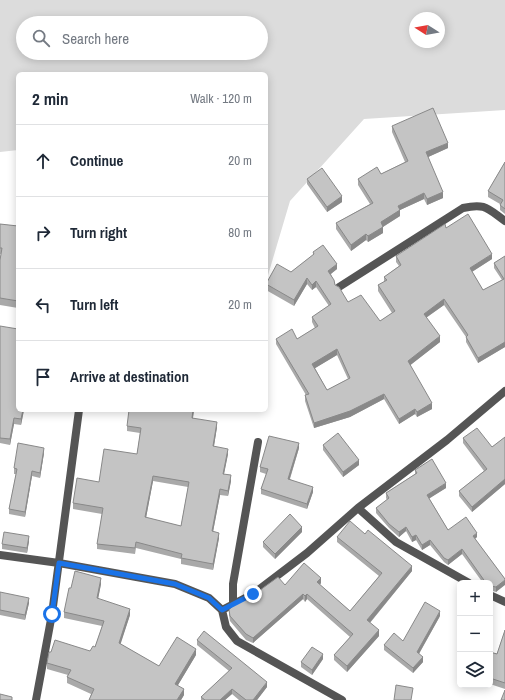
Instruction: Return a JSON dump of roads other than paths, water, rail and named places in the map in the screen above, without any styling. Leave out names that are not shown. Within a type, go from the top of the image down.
[{"type":"street","points":[[339,287],[463,208],[477,205],[488,209],[505,221]]},
{"type":"street","points":[[222,610],[253,594],[306,553],[358,508],[447,440],[505,391]]},
{"type":"street","points":[[36,700],[52,614],[79,412]]},
{"type":"street","points":[[233,604],[233,584],[258,442]]},
{"type":"street","points":[[358,508],[396,542],[464,580]]},
{"type":"street","points":[[0,555],[59,563],[175,584],[209,598],[222,610],[226,627],[236,641],[342,700]]},
{"type":"street","points":[[493,596],[505,602]]}]
